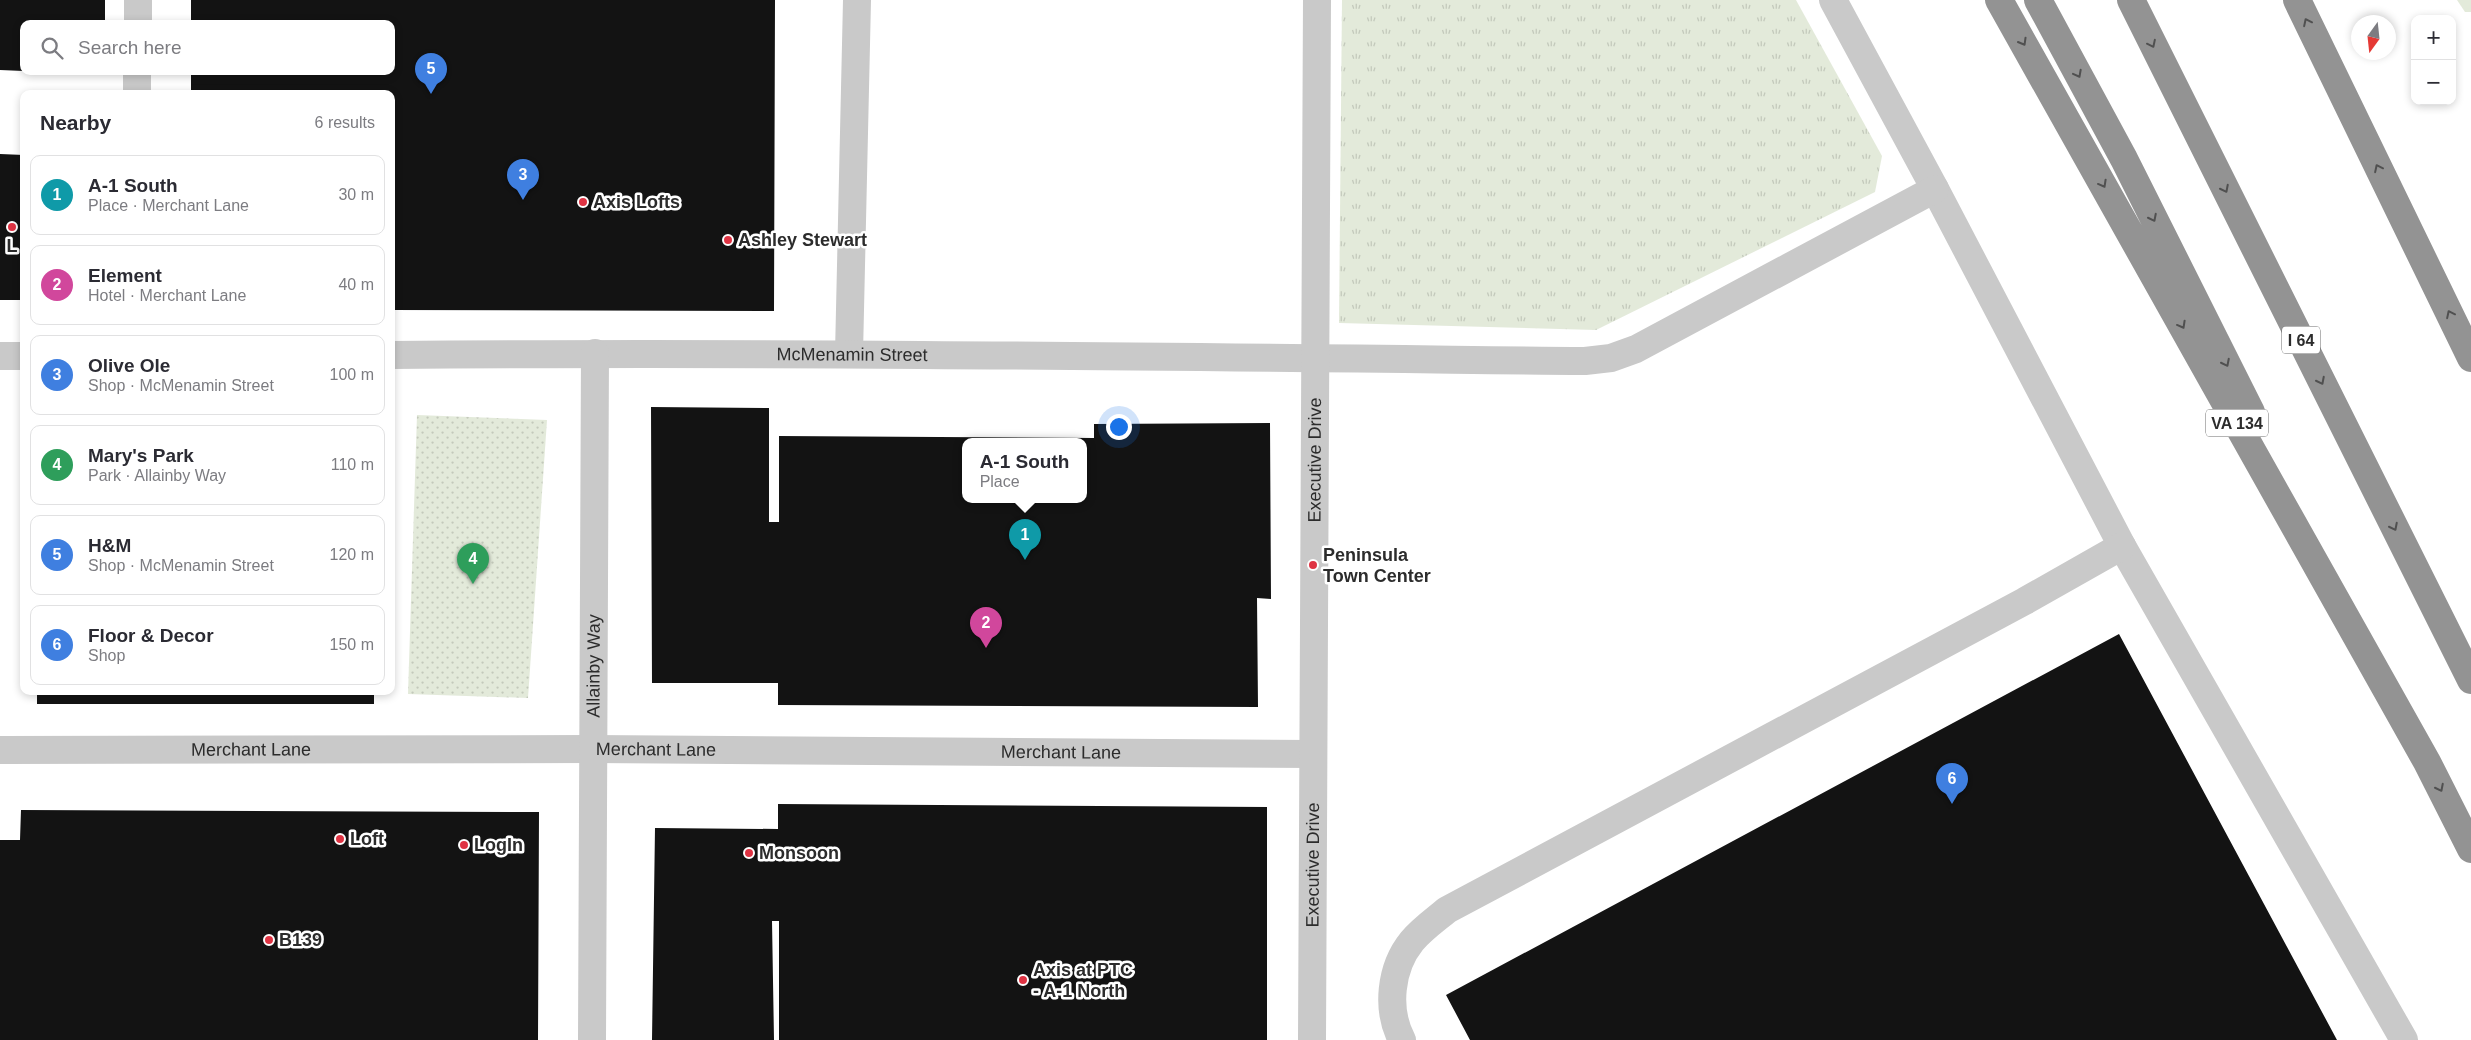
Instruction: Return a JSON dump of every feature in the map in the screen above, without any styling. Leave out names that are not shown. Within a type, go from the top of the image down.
[{"type":"highway","name":"VA 134","points":[[1998,0],[2427,762],[2471,849]]},
{"type":"highway","points":[[2038,0],[2124,159],[2427,762]]},
{"type":"highway","name":"I 64","points":[[2131,0],[2471,680]]},
{"type":"highway","points":[[2296,0],[2471,358]]},
{"type":"street","points":[[138,0],[138,20]]},
{"type":"street","points":[[849,354],[857,0]]},
{"type":"street","name":"Executive Drive","points":[[1312,1040],[1317,0]]},
{"type":"street","points":[[1833,0],[1935,189],[2122,546],[2404,1040]]},
{"type":"street","points":[[137,75],[137,90]]},
{"type":"street","name":"McMenamin Street","points":[[395,355],[595,353],[849,354],[1585,361],[1611,358],[1636,349],[1935,189]]},
{"type":"street","name":"Allainby Way","points":[[592,1040],[595,353]]},
{"type":"street","points":[[0,356],[20,356]]},
{"type":"street","points":[[1402,1040],[1393,1009],[1392,984],[1401,960],[1411,942],[1447,910],[2025,601],[2122,546]]},
{"type":"street","name":"Merchant Lane","points":[[0,750],[592,750],[1312,754]]},
{"type":"green space","points":[[1342,0],[1796,0],[1882,156],[1875,192],[1596,330],[1339,323]]},
{"type":"green space","points":[[2457,0],[2471,0],[2471,12],[2465,12]]},
{"type":"green space","points":[[417,415],[547,420],[528,698],[408,694]]},
{"type":"building","points":[[0,0],[105,0],[105,20],[20,20],[20,71],[0,70]]},
{"type":"building","name":"Axis Lofts","points":[[191,0],[775,0],[774,311],[395,310],[395,90],[191,90],[191,75],[395,75],[395,20],[191,20]]},
{"type":"building","name":"L","points":[[0,154],[20,155],[20,300],[0,300]]},
{"type":"building","points":[[651,407],[769,408],[769,522],[779,522],[779,436],[1094,438],[1094,424],[1270,423],[1271,599],[1257,598],[1258,707],[778,705],[778,683],[652,683]]},
{"type":"building","points":[[2119,634],[2337,1040],[1470,1040],[1446,995]]},
{"type":"building","points":[[37,695],[374,695],[374,704],[37,704]]},
{"type":"building","name":"Axis at PTC - A-1 North","points":[[778,804],[1267,807],[1267,1040],[779,1040],[779,921],[772,921],[774,1040],[652,1040],[655,828],[778,829]]},
{"type":"building","name":"B139","points":[[21,810],[539,812],[538,1040],[0,1040],[0,840],[20,840]]},
{"type":"place","name":"H&M","points":[[431,94]]},
{"type":"place","name":"Olive Ole","points":[[523,200]]},
{"type":"place","name":"Axis Lofts","points":[[583,202]]},
{"type":"place","name":"L","points":[[12,227]]},
{"type":"place","name":"Ashley Stewart","points":[[728,240]]},
{"type":"place","name":"A-1 South","points":[[1025,560]]},
{"type":"place","name":"Peninsula Town Center","points":[[1313,565]]},
{"type":"place","name":"Mary's Park","points":[[473,584]]},
{"type":"place","name":"Element","points":[[986,648]]},
{"type":"place","name":"Floor & Decor","points":[[1952,804]]},
{"type":"place","name":"Loft","points":[[340,839]]},
{"type":"place","name":"LogIn","points":[[464,845]]},
{"type":"place","name":"Monsoon","points":[[749,853]]},
{"type":"place","name":"B139","points":[[269,940]]},
{"type":"place","name":"Axis at PTC - A-1 North","points":[[1023,980]]}]
